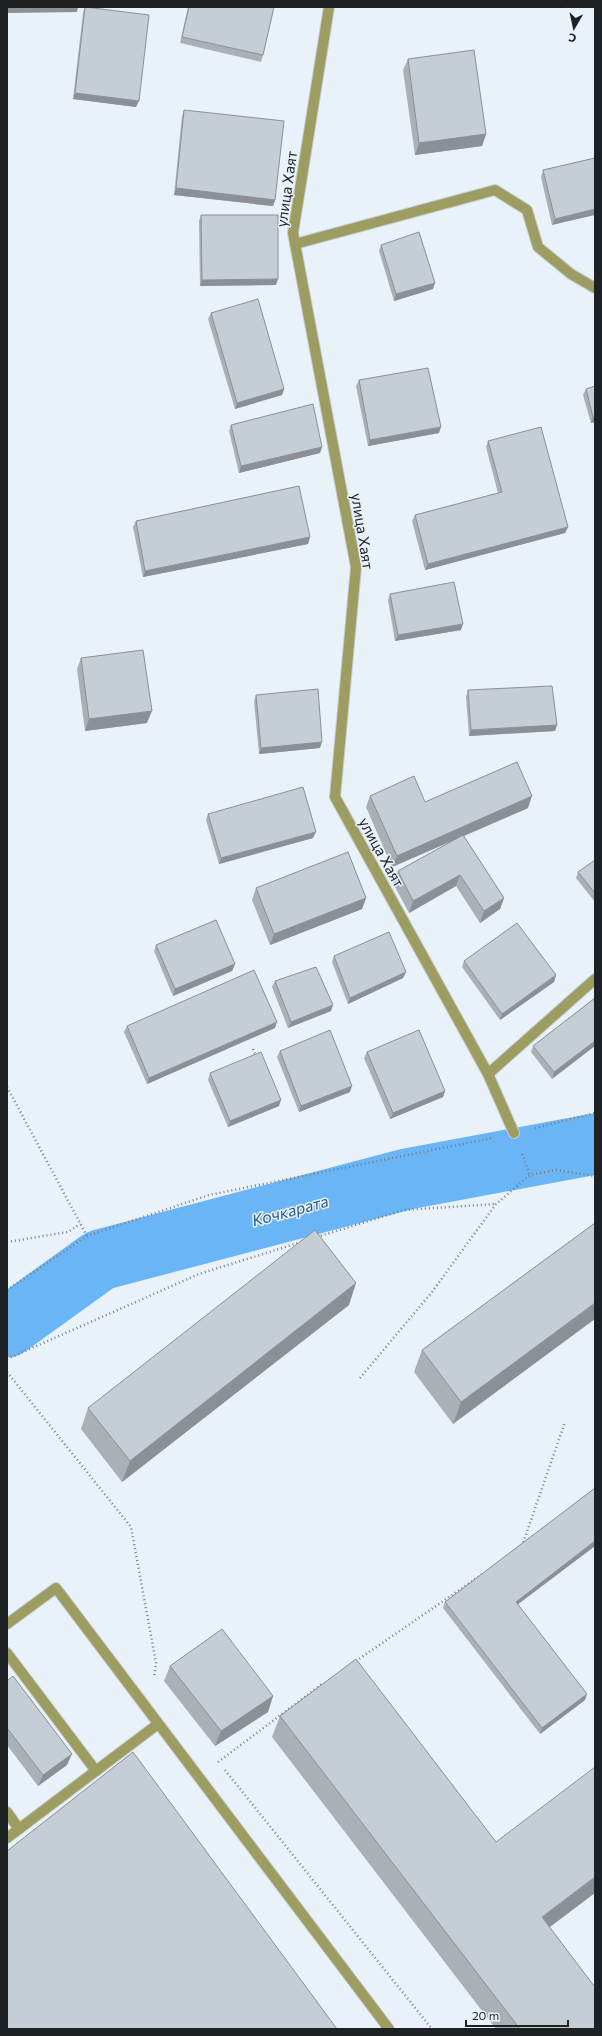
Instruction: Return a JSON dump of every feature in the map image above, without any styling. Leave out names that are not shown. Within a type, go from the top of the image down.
[{"type":"street","name":"улица Хаят","points":[[329,7],[293,233],[356,567],[335,797],[488,1074],[514,1133]]},
{"type":"street","points":[[295,244],[495,190],[527,210],[538,247],[571,274],[595,288]]},
{"type":"street","points":[[488,1074],[595,979]]},
{"type":"street","points":[[7,1624],[56,1588],[389,2029]]},
{"type":"street","points":[[7,1653],[96,1771]]},
{"type":"street","points":[[7,1838],[158,1724]]},
{"type":"street","points":[[7,1812],[19,1829]]},
{"type":"path","points":[[252,1050],[257,1061]]},
{"type":"path","points":[[7,1087],[87,1236]]},
{"type":"path","points":[[7,1290],[87,1236],[209,1195],[514,1133],[595,1113]]},
{"type":"path","points":[[521,1150],[530,1175]]},
{"type":"path","points":[[360,1378],[432,1292],[496,1204],[530,1175],[556,1170],[595,1176]]},
{"type":"path","points":[[313,1238],[404,1210],[496,1204]]},
{"type":"path","points":[[7,1242],[68,1232],[80,1224]]},
{"type":"path","points":[[7,1359],[200,1274],[305,1241]]},
{"type":"path","points":[[7,1372],[130,1527],[156,1663],[154,1682]]},
{"type":"path","points":[[521,1547],[565,1422]]},
{"type":"path","points":[[353,1663],[489,1569]]},
{"type":"path","points":[[218,1762],[327,1681]]},
{"type":"path","points":[[214,1755],[218,1762],[432,2029]]},
{"type":"building","points":[[85,7],[149,15],[139,101],[75,93]]},
{"type":"building","points":[[189,7],[274,7],[263,55],[182,37]]},
{"type":"building","points":[[474,50],[486,134],[419,143],[408,59]]},
{"type":"building","points":[[184,110],[284,121],[275,200],[176,188]]},
{"type":"building","points":[[595,158],[595,209],[555,219],[543,170]]},
{"type":"building","points":[[201,215],[278,215],[278,279],[202,280]]},
{"type":"building","points":[[419,232],[435,283],[396,294],[381,245]]},
{"type":"building","points":[[258,299],[284,389],[237,403],[211,313]]},
{"type":"building","points":[[428,368],[441,427],[370,440],[359,380]]},
{"type":"building","points":[[595,386],[595,417],[593,417],[586,389]]},
{"type":"building","points":[[313,404],[322,447],[241,466],[231,425]]},
{"type":"building","points":[[541,427],[568,527],[428,564],[415,515],[502,492],[488,441]]},
{"type":"building","points":[[299,486],[310,537],[145,571],[136,521]]},
{"type":"building","points":[[454,582],[463,624],[398,635],[390,594]]},
{"type":"building","points":[[143,650],[152,711],[89,719],[81,658]]},
{"type":"building","points":[[552,686],[557,725],[471,730],[468,690]]},
{"type":"building","points":[[318,689],[322,742],[261,748],[256,695]]},
{"type":"building","points":[[517,762],[532,796],[397,856],[370,796],[414,776],[425,802]]},
{"type":"building","points":[[303,787],[316,832],[221,858],[208,814]]},
{"type":"building","points":[[463,835],[504,898],[484,911],[460,875],[413,901],[398,871]]},
{"type":"building","points":[[348,852],[366,898],[274,934],[256,888]]},
{"type":"building","points":[[595,860],[595,893],[578,872]]},
{"type":"building","points":[[216,920],[235,964],[175,989],[156,945]]},
{"type":"building","points":[[517,923],[556,975],[502,1014],[464,961]]},
{"type":"building","points":[[389,932],[406,972],[350,998],[334,956]]},
{"type":"building","points":[[316,967],[333,1005],[291,1022],[275,981]]},
{"type":"building","points":[[254,970],[277,1022],[149,1078],[127,1026]]},
{"type":"building","points":[[595,998],[595,1041],[554,1072],[533,1046]]},
{"type":"building","points":[[330,1030],[352,1086],[301,1106],[280,1051]]},
{"type":"building","points":[[419,1030],[445,1091],[393,1113],[367,1052]]},
{"type":"building","points":[[261,1052],[281,1100],[230,1121],[210,1073]]},
{"type":"building","points":[[595,1223],[595,1303],[461,1402],[422,1350]]},
{"type":"building","points":[[315,1230],[356,1283],[130,1461],[88,1408]]},
{"type":"building","points":[[595,1488],[595,1541],[516,1602],[587,1694],[542,1728],[445,1602]]},
{"type":"building","points":[[222,1629],[273,1696],[221,1731],[170,1666]]},
{"type":"building","points":[[356,1659],[496,1842],[595,1767],[595,1877],[542,1917],[594,1986],[595,1985],[595,2029],[520,2029],[280,1716]]},
{"type":"building","points":[[13,1676],[72,1754],[43,1775],[7,1728],[7,1681]]},
{"type":"building","points":[[133,1752],[337,2029],[7,2029],[7,1851]]},
{"type":"waterway","name":"Кочкарата","points":[[7,1327],[100,1260],[407,1179],[595,1144]]}]
